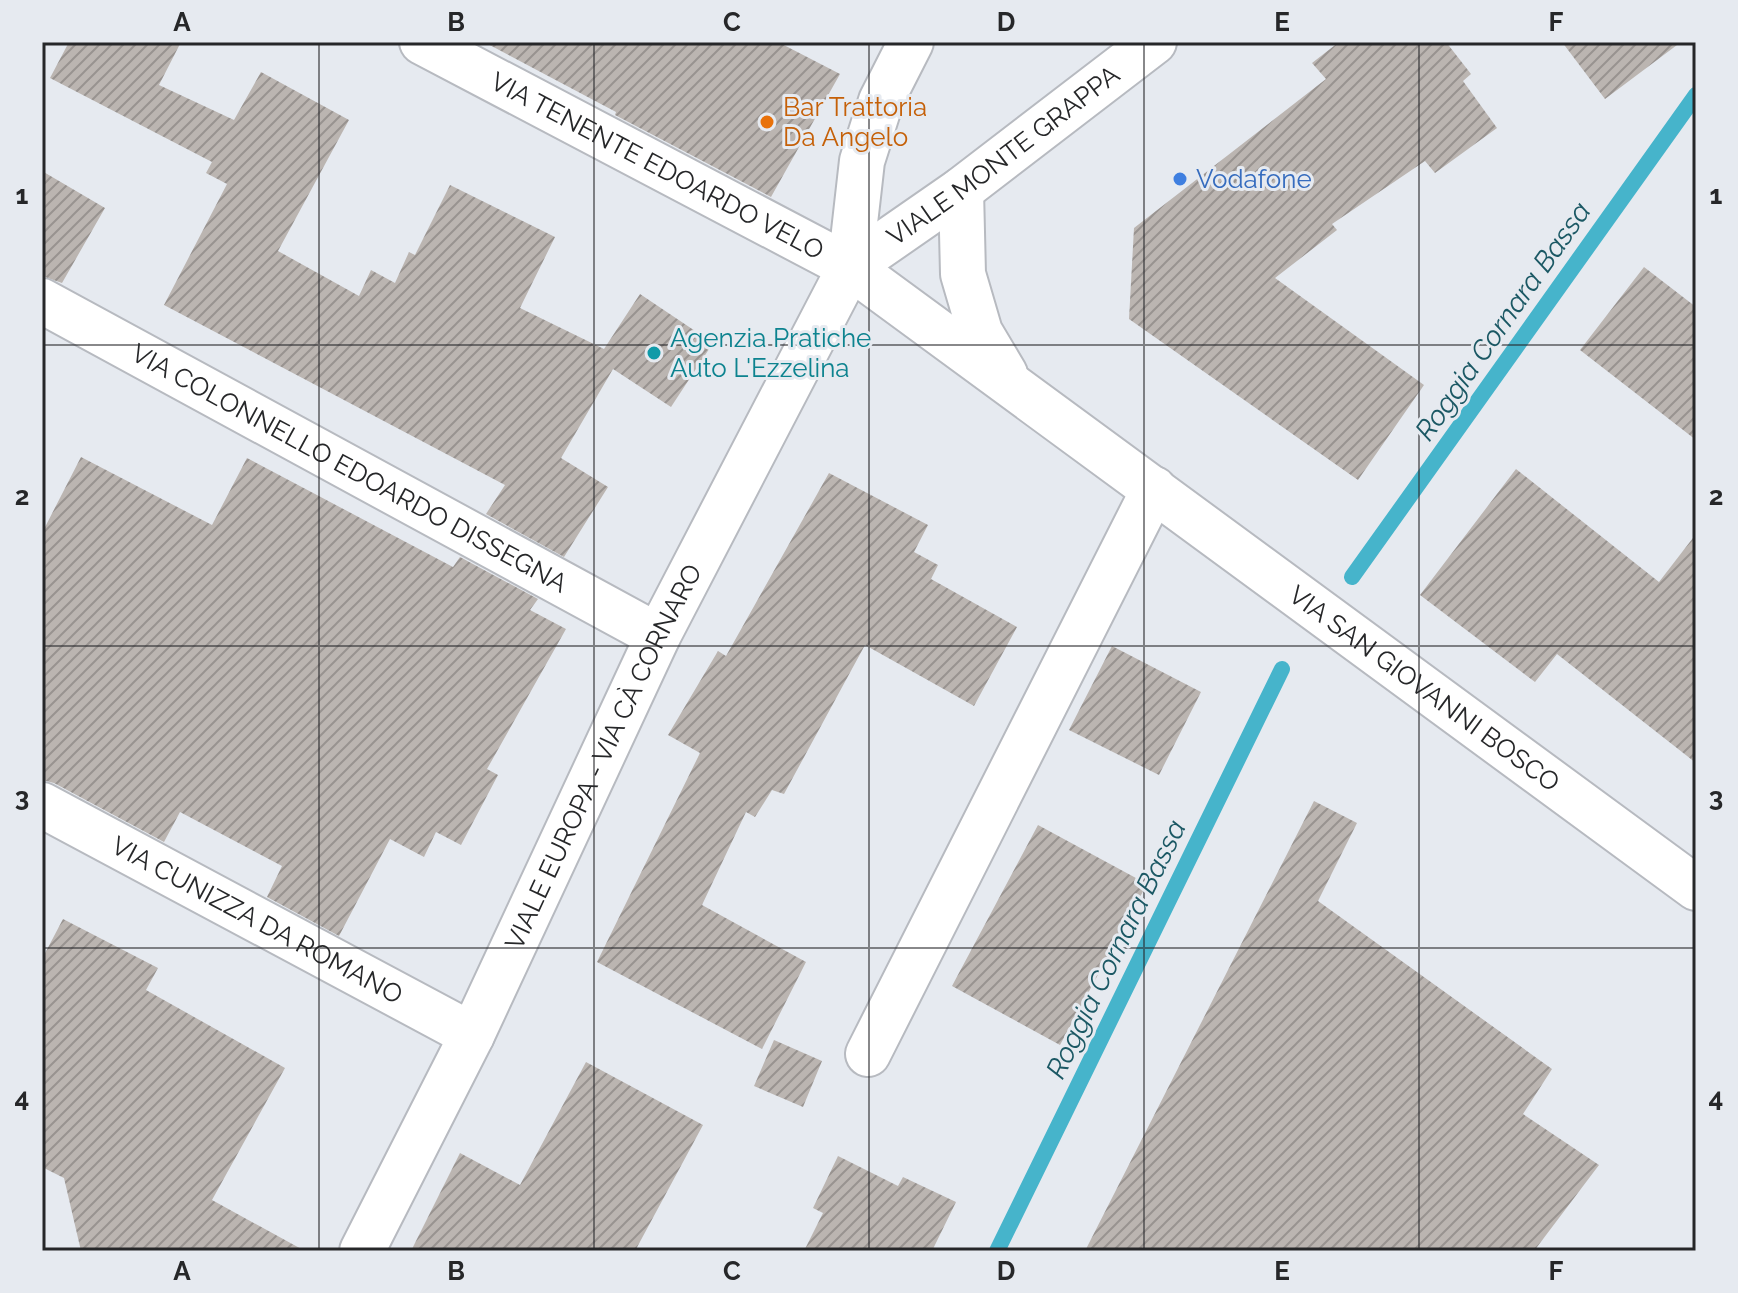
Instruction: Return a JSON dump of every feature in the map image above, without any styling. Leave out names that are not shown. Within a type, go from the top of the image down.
[{"type":"street","name":"VIA TENENTE EDOARDO VELO","points":[[422,42],[850,267]]},
{"type":"street","points":[[850,267],[862,161],[881,101],[911,42]]},
{"type":"street","name":"VIALE MONTE GRAPPA","points":[[850,267],[961,190],[1154,42]]},
{"type":"street","name":"VIA SAN GIOVANNI BOSCO","points":[[961,190],[963,274],[980,332],[1010,383]]},
{"type":"street","name":"VIA SAN GIOVANNI BOSCO","points":[[850,267],[1696,888]]},
{"type":"street","name":"VIALE EUROPA - VIA CÀ CORNARO","points":[[362,1251],[472,1035],[658,636],[850,267]]},
{"type":"street","name":"VIA COLONNELLO EDOARDO DISSEGNA","points":[[42,301],[658,636]]},
{"type":"street","points":[[868,1054],[1154,489]]},
{"type":"street","name":"VIA CUNIZZA DA ROMANO","points":[[42,805],[472,1035]]},
{"type":"building","points":[[69,42],[181,42],[159,85],[234,120],[261,72],[349,120],[278,251],[359,296],[371,270],[395,283],[409,252],[415,255],[450,185],[555,237],[520,308],[604,349],[640,294],[713,343],[671,407],[613,369],[561,458],[608,487],[564,557],[486,514],[505,485],[164,305],[227,184],[206,173],[212,162],[50,78]]},
{"type":"building","points":[[484,42],[778,42],[840,74],[771,197]]},
{"type":"building","points":[[1339,42],[1446,42],[1471,74],[1463,81],[1497,128],[1435,173],[1425,161],[1332,224],[1337,230],[1275,278],[1424,385],[1358,480],[1129,319],[1134,228],[1326,79],[1312,63]]},
{"type":"building","points":[[1562,42],[1681,42],[1605,99]]},
{"type":"building","points":[[42,171],[105,208],[62,283],[42,276]]},
{"type":"building","points":[[1644,267],[1696,307],[1696,440],[1580,350]]},
{"type":"building","points":[[81,457],[212,525],[247,458],[453,567],[460,557],[538,599],[530,610],[566,629],[487,769],[498,775],[461,845],[436,832],[424,857],[390,839],[339,936],[267,897],[282,866],[180,812],[164,842],[54,783],[42,780],[42,533]]},
{"type":"building","points":[[1516,469],[1659,582],[1696,534],[1696,763],[1557,654],[1535,682],[1420,595]]},
{"type":"building","points":[[829,473],[928,525],[914,552],[938,565],[931,579],[1017,627],[974,706],[865,645],[784,794],[772,790],[755,817],[746,812],[702,905],[806,962],[762,1049],[597,962],[700,753],[668,735],[718,651],[726,656]]},
{"type":"building","points":[[1112,646],[1201,692],[1159,775],[1069,730]]},
{"type":"building","points":[[1314,801],[1357,823],[1318,901],[1552,1069],[1523,1114],[1599,1165],[1534,1251],[1085,1251]]},
{"type":"building","points":[[1038,825],[1147,884],[1060,1045],[952,986]]},
{"type":"building","points":[[63,919],[158,968],[146,990],[285,1068],[212,1200],[305,1251],[81,1251],[64,1178],[42,1167],[42,959]]},
{"type":"building","points":[[774,1040],[822,1061],[803,1107],[754,1086]]},
{"type":"building","points":[[586,1062],[703,1125],[635,1251],[411,1251],[460,1153],[520,1185]]},
{"type":"building","points":[[838,1156],[898,1186],[903,1177],[956,1202],[932,1251],[804,1251],[823,1213],[813,1208]]},
{"type":"waterway","name":"Roggia Cornara Bassa","points":[[1352,577],[1696,95]]},
{"type":"waterway","name":"Roggia Cornara Bassa","points":[[997,1251],[1282,669]]},
{"type":"place","name":"Bar Trattoria Da Angelo","points":[[767,122]]},
{"type":"place","name":"Vodafone","points":[[1180,179]]},
{"type":"place","name":"Agenzia Pratiche Auto L'Ezzelina","points":[[654,353]]}]
